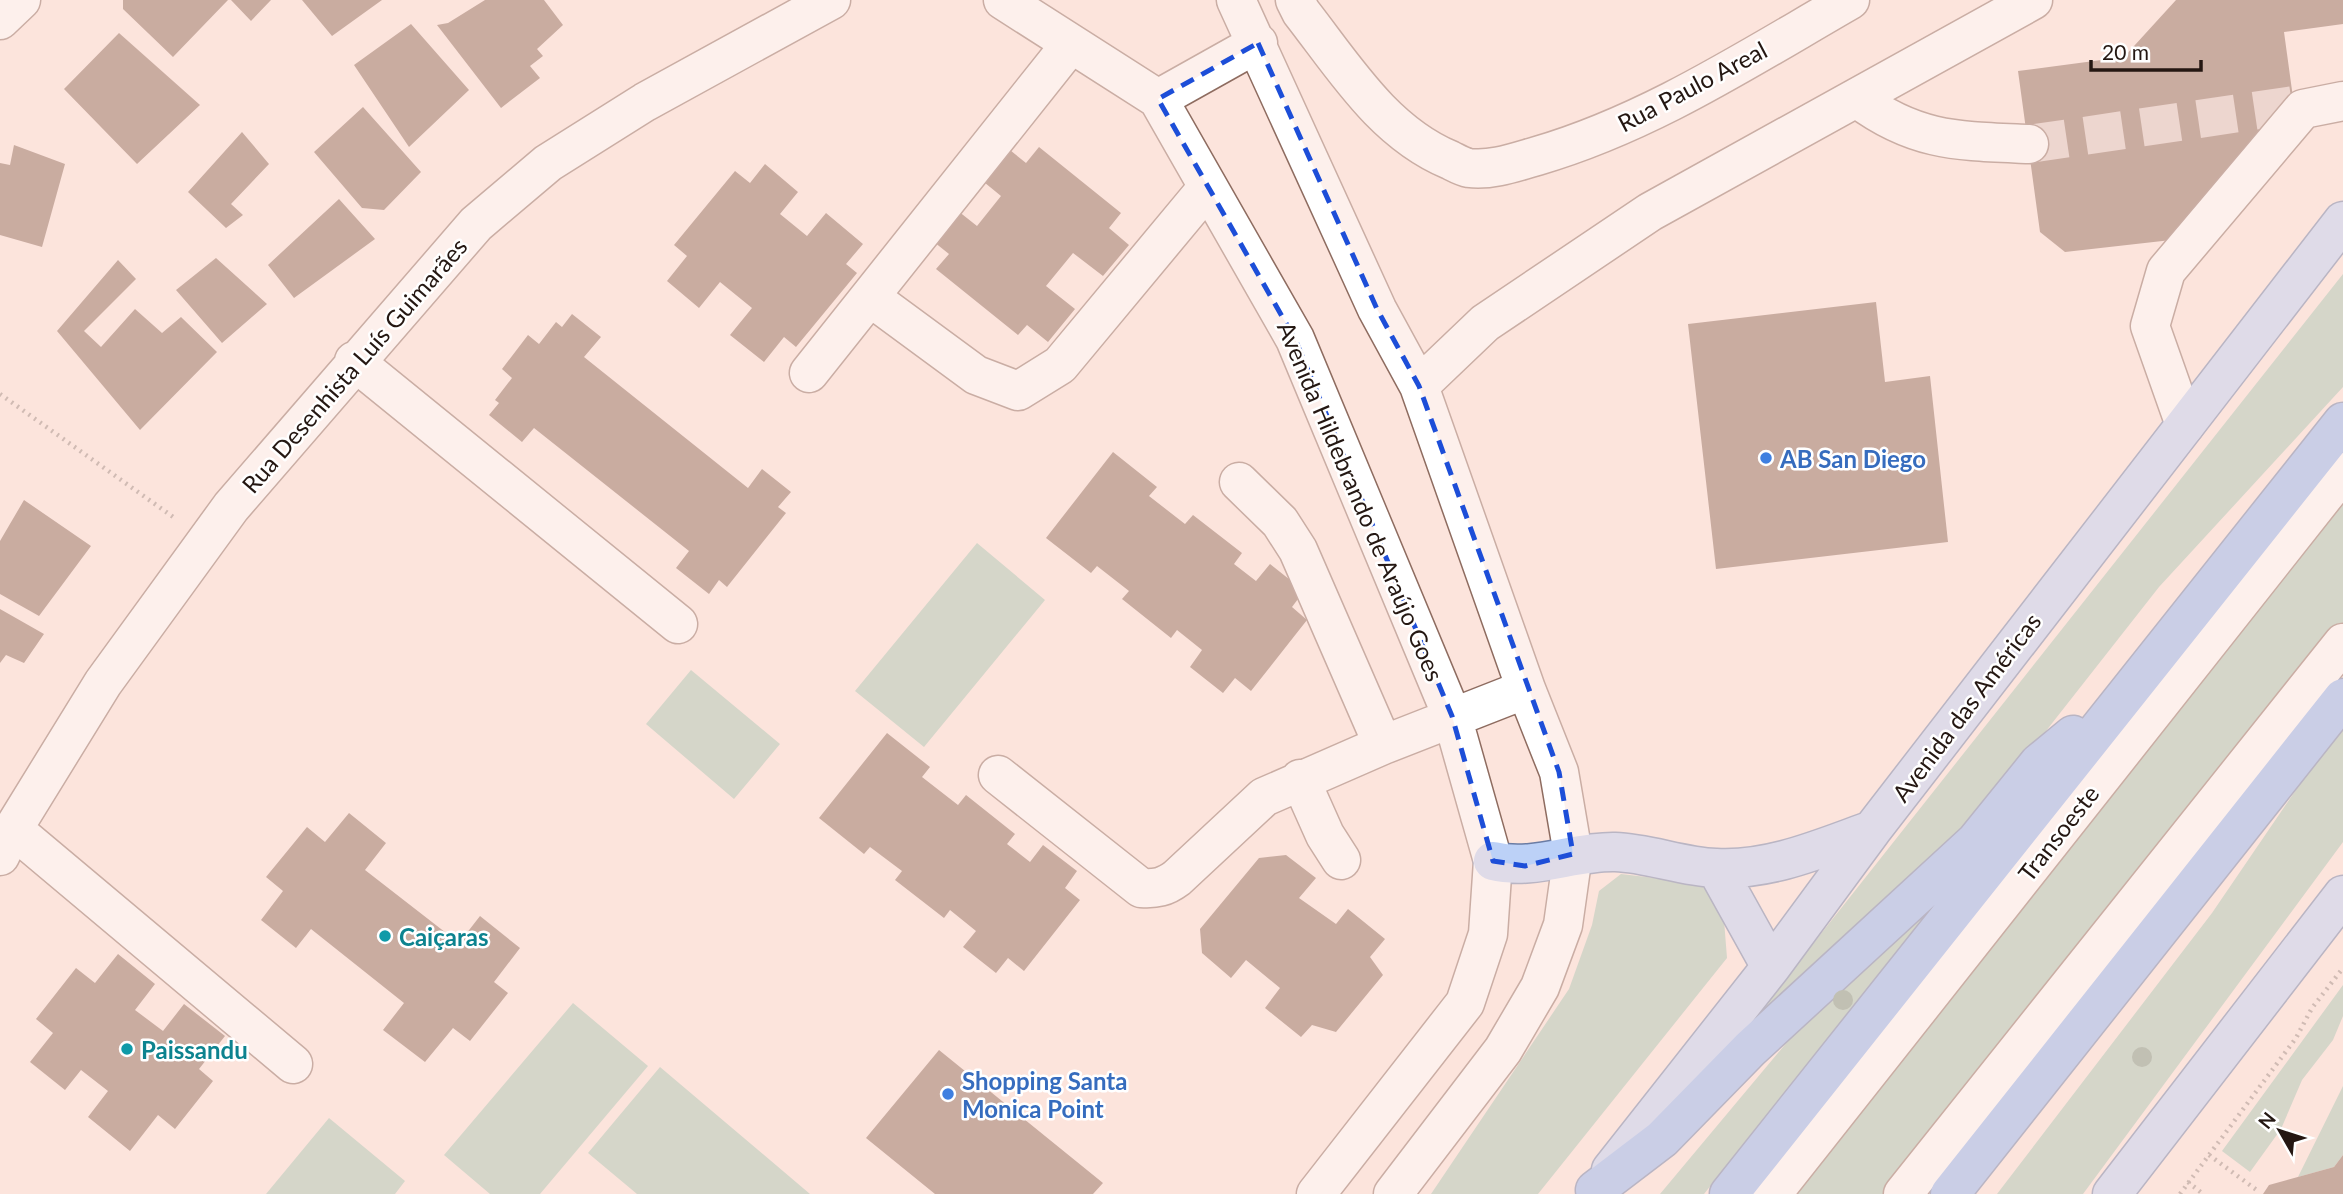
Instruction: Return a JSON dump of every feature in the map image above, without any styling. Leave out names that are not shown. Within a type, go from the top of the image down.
[{"type":"highway","points":[[1729,1194],[2343,422]]},
{"type":"highway","points":[[1950,1194],[2343,698]]},
{"type":"highway","points":[[1593,1192],[1662,1139],[1750,1049],[1976,841],[2039,763],[2062,742],[2115,712]]},
{"type":"highway","points":[[1981,1194],[2020,1107]]},
{"type":"main road","name":"Avenida das Américas","points":[[1593,1192],[1771,967],[1872,830],[2343,221]]},
{"type":"main road","points":[[1493,861],[1525,866],[1573,854],[1617,852],[1716,868],[1760,866],[1804,855],[1872,830]]},
{"type":"main road","points":[[1716,868],[1771,967]]},
{"type":"main road","points":[[2112,1194],[2343,895]]},
{"type":"street","points":[[0,20],[21,0]]},
{"type":"street","name":"Rua Desenhista Luís Guimarães","points":[[7,843],[103,683],[231,507],[354,361],[476,224],[548,163],[645,102],[831,0]]},
{"type":"street","name":"Avenida Hildebrando de Araújo Goes","points":[[1003,0],[1158,99],[1295,339],[1452,716],[1493,861],[1488,934],[1465,1003],[1316,1194]]},
{"type":"street","points":[[1236,0],[1258,43],[1377,309],[1419,386],[1526,689],[1559,772],[1573,854],[1563,925],[1540,987],[1503,1050],[1393,1194]]},
{"type":"street","name":"Rua Paulo Areal","points":[[1298,6],[1361,89],[1395,127],[1433,153],[1469,168],[1505,165],[1573,145],[1660,108],[1850,0]]},
{"type":"street","points":[[1419,386],[1485,323],[1650,212],[2033,0]]},
{"type":"street","points":[[1158,99],[1258,43]]},
{"type":"street","points":[[809,373],[1070,45]]},
{"type":"street","points":[[1858,99],[1887,121],[1924,134],[1966,141],[2028,144]]},
{"type":"street","points":[[2185,425],[2150,326],[2166,271],[2299,107],[2343,101]]},
{"type":"street","points":[[870,297],[976,375],[1018,391],[1060,365],[1208,187]]},
{"type":"street","points":[[354,361],[678,624]]},
{"type":"street","name":"Transoeste","points":[[1772,1194],[2343,472]]},
{"type":"street","points":[[1239,482],[1280,522],[1298,550],[1383,745]]},
{"type":"street","points":[[1903,1194],[2343,643]]},
{"type":"street","points":[[998,775],[1140,888],[1154,889],[1166,886],[1177,878],[1264,797],[1300,779],[1452,716],[1526,689]]},
{"type":"street","points":[[1300,779],[1325,835],[1341,860]]},
{"type":"street","points":[[7,843],[293,1064]]},
{"type":"path","points":[[0,394],[206,541]]},
{"type":"path","points":[[2180,1194],[2296,1038],[2312,1008],[2343,968]]},
{"type":"path","points":[[2208,1154],[2258,1191]]},
{"type":"path","points":[[2188,1182],[2203,1194]]},
{"type":"highlighted area","points":[[1258,43],[1377,309],[1419,386],[1559,772],[1573,854],[1525,866],[1493,861],[1452,716],[1295,339],[1158,99]]},
{"type":"green space","points":[[2343,274],[2343,387],[2159,587],[1991,801],[1764,1016],[1759,1012]]},
{"type":"green space","points":[[2343,482],[2343,625],[1892,1194],[1780,1194]]},
{"type":"green space","points":[[977,543],[1045,600],[924,747],[855,691]]},
{"type":"green space","points":[[691,670],[780,744],[734,799],[646,724]]},
{"type":"green space","points":[[2343,721],[2343,842],[2083,1194],[1997,1194],[2212,913]]},
{"type":"green space","points":[[1621,874],[1705,884],[1724,920],[1727,958],[1538,1194],[1431,1194],[1569,989],[1592,925],[1599,891]]},
{"type":"green space","points":[[1938,901],[1704,1194],[1660,1194],[1803,1023]]},
{"type":"green space","points":[[2343,985],[2343,1016],[2333,1040],[2302,1080],[2281,1129],[2250,1172],[2222,1151]]},
{"type":"green space","points":[[573,1003],[648,1066],[540,1194],[490,1194],[444,1155]]},
{"type":"green space","points":[[660,1067],[810,1194],[637,1194],[588,1153]]},
{"type":"green space","points":[[2343,1086],[2343,1155],[2334,1167],[2298,1177]]},
{"type":"green space","points":[[329,1118],[405,1181],[395,1194],[266,1194]]},
{"type":"building","points":[[123,0],[228,0],[173,57],[123,9]]},
{"type":"building","points":[[231,0],[271,0],[251,21]]},
{"type":"building","points":[[302,0],[382,0],[332,36]]},
{"type":"building","points":[[485,0],[544,0],[563,25],[537,49],[543,56],[530,66],[540,78],[501,108],[437,25],[448,23]]},
{"type":"building","points":[[2176,0],[2343,0],[2343,24],[2284,32],[2294,105],[2189,238],[2065,252],[2040,232],[2018,71],[2124,57]]},
{"type":"building","points":[[411,24],[469,90],[409,147],[354,65]]},
{"type":"building","points":[[119,33],[200,105],[137,164],[64,89]]},
{"type":"building","points":[[363,107],[421,172],[384,210],[362,208],[314,152]]},
{"type":"building","points":[[242,132],[269,164],[231,204],[243,215],[226,228],[188,192]]},
{"type":"building","points":[[14,145],[65,164],[42,247],[0,235],[0,163],[10,165]]},
{"type":"building","points":[[1005,146],[1026,163],[1039,147],[1121,213],[1109,228],[1129,245],[1103,276],[1073,253],[1046,286],[1075,309],[1048,342],[1027,325],[1018,335],[936,269],[949,254],[929,238],[953,207],[977,226],[1001,196],[979,178]]},
{"type":"building","points":[[765,164],[798,192],[780,214],[807,236],[826,213],[863,244],[846,264],[857,273],[796,347],[784,337],[764,362],[730,335],[752,308],[720,282],[699,308],[667,281],[687,256],[674,245],[735,171],[750,183]]},
{"type":"building","points":[[339,199],[375,239],[294,298],[268,265]]},
{"type":"building","points":[[216,258],[267,304],[222,343],[176,290]]},
{"type":"building","points":[[118,260],[136,279],[84,331],[101,347],[135,309],[162,333],[181,317],[217,352],[140,430],[57,331]]},
{"type":"building","points":[[1876,302],[1885,382],[1930,376],[1948,542],[1716,569],[1688,324]]},
{"type":"building","points":[[572,314],[601,337],[584,357],[748,488],[762,469],[791,492],[778,507],[786,513],[727,587],[719,580],[709,594],[676,568],[689,551],[534,428],[522,442],[489,415],[499,403],[495,400],[512,378],[502,369],[528,335],[539,344],[556,322],[562,327]]},
{"type":"building","points":[[1113,452],[1157,487],[1149,496],[1185,524],[1193,515],[1242,553],[1234,564],[1256,581],[1270,564],[1304,591],[1292,607],[1307,620],[1251,691],[1235,678],[1223,693],[1190,667],[1202,650],[1177,630],[1171,638],[1122,599],[1129,591],[1097,566],[1091,573],[1046,538]]},
{"type":"building","points":[[24,500],[91,546],[39,616],[0,594],[0,541]]},
{"type":"building","points":[[0,609],[44,634],[24,663],[6,655],[0,663]]},
{"type":"building","points":[[887,733],[930,767],[922,777],[958,805],[966,795],[1015,834],[1007,844],[1030,862],[1043,845],[1077,871],[1065,888],[1080,900],[1024,971],[1008,958],[996,973],[963,947],[976,931],[950,910],[944,918],[895,880],[902,871],[870,847],[864,854],[819,818]]},
{"type":"building","name":"Caiçaras","points":[[349,813],[386,843],[365,870],[459,943],[480,916],[520,948],[494,982],[508,993],[470,1041],[453,1028],[425,1062],[383,1030],[404,1003],[311,929],[296,948],[261,920],[283,891],[266,877],[307,827],[325,842]]},
{"type":"building","points":[[1286,855],[1316,878],[1299,898],[1336,924],[1348,909],[1385,939],[1370,957],[1383,975],[1336,1032],[1312,1025],[1301,1037],[1265,1008],[1280,988],[1246,960],[1231,978],[1202,953],[1200,929],[1259,858]]},
{"type":"building","name":"Paissandu","points":[[118,954],[155,984],[135,1010],[163,1031],[184,1004],[225,1036],[199,1069],[213,1081],[175,1129],[158,1115],[130,1151],[88,1117],[108,1091],[81,1070],[65,1090],[30,1062],[53,1033],[36,1019],[76,968],[95,983]]},
{"type":"building","name":"Shopping Santa Monica Point","points":[[939,1050],[1103,1183],[1093,1194],[935,1194],[866,1138]]},
{"type":"building","points":[[2343,1155],[2343,1194],[2263,1194],[2269,1185],[2334,1167]]},
{"type":"tunnel","points":[[2029,144],[2294,105]]},
{"type":"place","name":"AB San Diego","points":[[1766,458]]},
{"type":"place","name":"Caiçaras","points":[[385,936]]},
{"type":"place","name":"Paissandu","points":[[127,1049]]},
{"type":"place","name":"Shopping Santa Monica Point","points":[[948,1094]]}]
